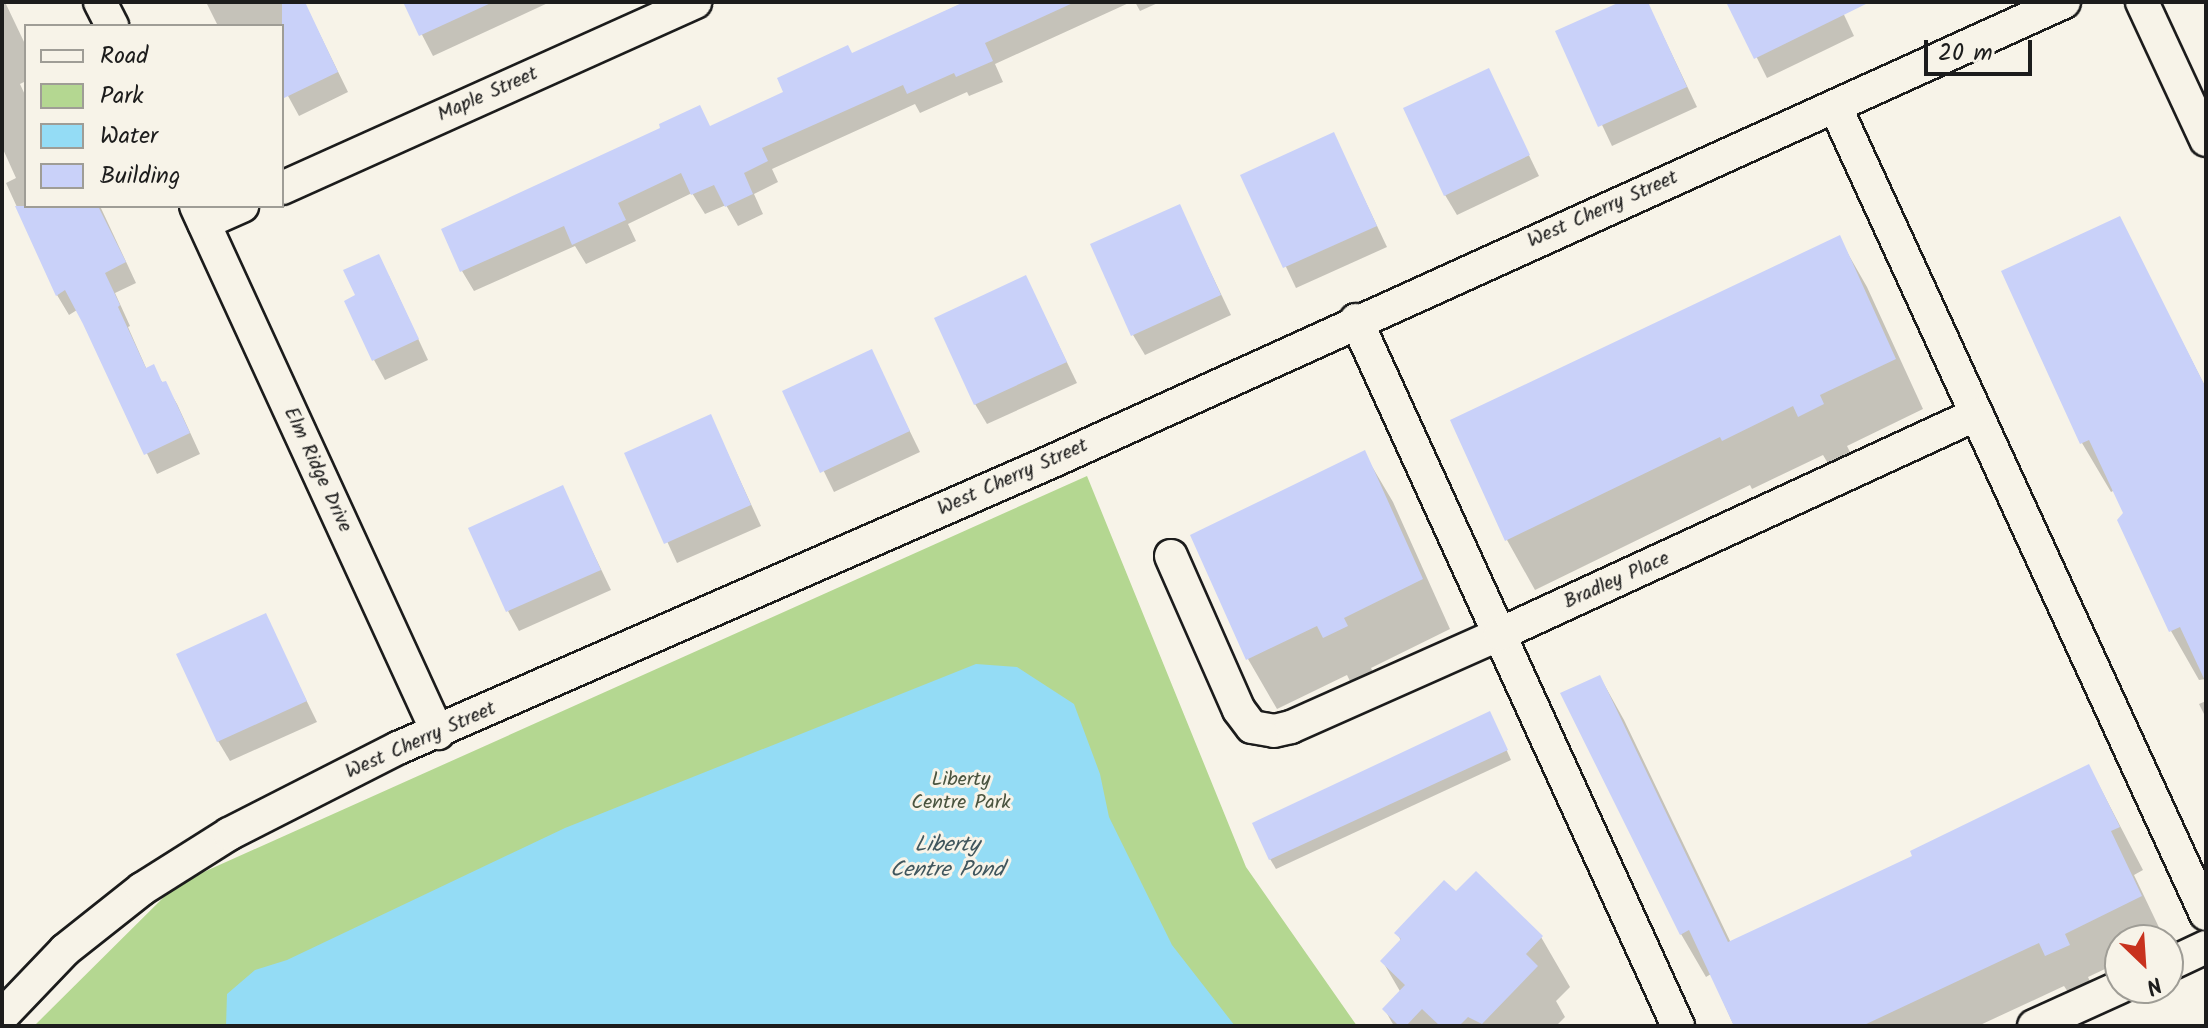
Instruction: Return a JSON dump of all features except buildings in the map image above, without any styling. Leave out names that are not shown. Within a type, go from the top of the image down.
[{"type":"street","points":[[100,2],[111,24]]},
{"type":"street","name":"Maple Street","points":[[284,187],[695,2]]},
{"type":"street","name":"West Cherry Street","points":[[2,1016],[65,950],[142,889],[229,834],[398,748],[1055,460],[1356,320],[2064,2]]},
{"type":"street","points":[[2142,2],[2206,140]]},
{"type":"street","points":[[1835,106],[2206,914]]},
{"type":"street","points":[[200,215],[233,208]]},
{"type":"street","name":"Elm Ridge Drive","points":[[200,215],[438,733]]},
{"type":"street","points":[[1356,320],[1678,1026]]},
{"type":"street","name":"Bradley Place","points":[[1171,556],[1239,710],[1252,727],[1274,731],[1291,727],[1500,634],[1977,414]]},
{"type":"street","points":[[2184,957],[2206,947]]},
{"type":"street","points":[[2034,1026],[2104,994]]},
{"type":"green space","name":"Liberty Centre Park","points":[[1087,476],[1246,867],[1357,1026],[34,1026],[177,884]]},
{"type":"water","name":"Liberty Centre Pond","points":[[976,664],[1017,667],[1074,704],[1100,774],[1109,817],[1172,945],[1235,1026],[226,1026],[227,994],[255,970],[287,960],[565,828]]}]
